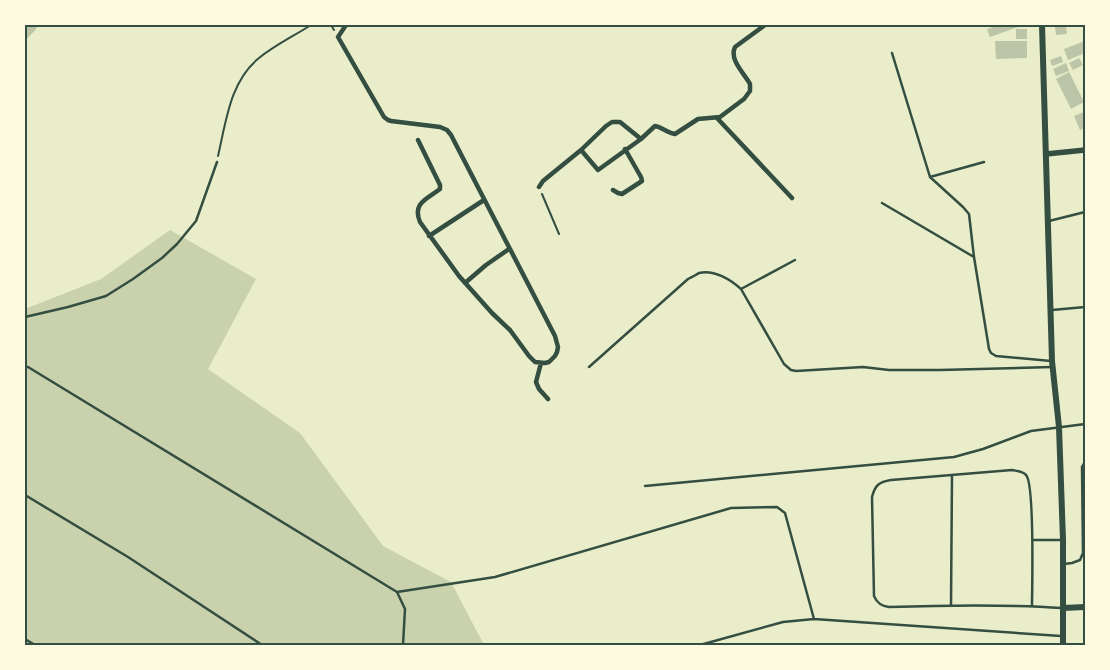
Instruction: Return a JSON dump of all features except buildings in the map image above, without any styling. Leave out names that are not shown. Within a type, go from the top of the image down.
[{"type":"main road","points":[[1042,25],[1052,364],[1059,427],[1064,540],[1063,645]]},
{"type":"main road","points":[[1063,608],[1085,607]]},
{"type":"street","points":[[346,25],[338,37],[384,117],[392,121],[440,127],[448,131],[555,336],[558,347],[557,352],[549,362],[541,364],[535,362],[529,356],[510,330],[465,283],[420,222],[417,210],[428,197],[440,189],[440,185],[418,140]]},
{"type":"street","points":[[581,150],[598,170],[655,126],[674,134],[698,119],[717,118],[748,95],[751,88],[750,84],[733,56],[733,50],[765,25]]},
{"type":"street","points":[[717,118],[792,198]]},
{"type":"street","points":[[539,187],[543,181],[581,150],[606,126],[615,121],[622,123],[640,139]]},
{"type":"street","points":[[613,190],[618,194],[622,194],[642,180],[625,150]]},
{"type":"street","points":[[1046,154],[1085,150]]},
{"type":"street","points":[[429,236],[484,200]]},
{"type":"street","points":[[465,283],[509,249]]},
{"type":"street","points":[[541,364],[536,382],[539,389],[548,399]]},
{"type":"lane","points":[[892,53],[930,177],[964,207],[969,214],[974,257],[991,353],[996,356],[1052,364]]},
{"type":"lane","points":[[25,317],[106,296],[133,280],[162,258],[177,244],[196,221],[217,162]]},
{"type":"lane","points":[[930,177],[984,162]]},
{"type":"lane","points":[[882,203],[974,257]]},
{"type":"lane","points":[[1047,221],[1085,212]]},
{"type":"lane","points":[[741,289],[795,260]]},
{"type":"lane","points":[[589,367],[688,279],[707,272],[730,281],[741,289],[784,364],[791,370],[863,367],[889,370],[923,370],[1052,364]]},
{"type":"lane","points":[[1050,311],[1085,307]]},
{"type":"lane","points":[[25,367],[28,367],[397,592],[405,609],[403,645]]},
{"type":"lane","points":[[645,486],[954,457],[984,449],[1031,431],[1085,424]]},
{"type":"lane","points":[[1064,564],[1080,560],[1083,553],[1082,467],[1085,462]]},
{"type":"lane","points":[[1032,606],[1033,540],[1030,488],[1027,475],[1012,470],[883,482],[877,485],[872,497],[874,596],[880,604],[889,607],[951,605],[1063,608]]},
{"type":"lane","points":[[951,605],[952,476]]},
{"type":"lane","points":[[25,495],[128,557],[262,645]]},
{"type":"lane","points":[[397,592],[495,578],[731,508],[776,507],[785,513],[814,619]]},
{"type":"lane","points":[[1033,540],[1064,540]]},
{"type":"lane","points":[[700,645],[783,622],[814,619],[1063,636]]},
{"type":"lane","points":[[25,639],[35,645]]},
{"type":"path","points":[[217,162],[229,108],[236,89],[248,69],[259,58],[279,44],[311,25]]},
{"type":"path","points":[[539,187],[559,234]]},
{"type":"green space","points":[[170,230],[256,279],[208,369],[300,433],[383,546],[451,582],[484,645],[25,645],[25,309],[101,279]]}]
